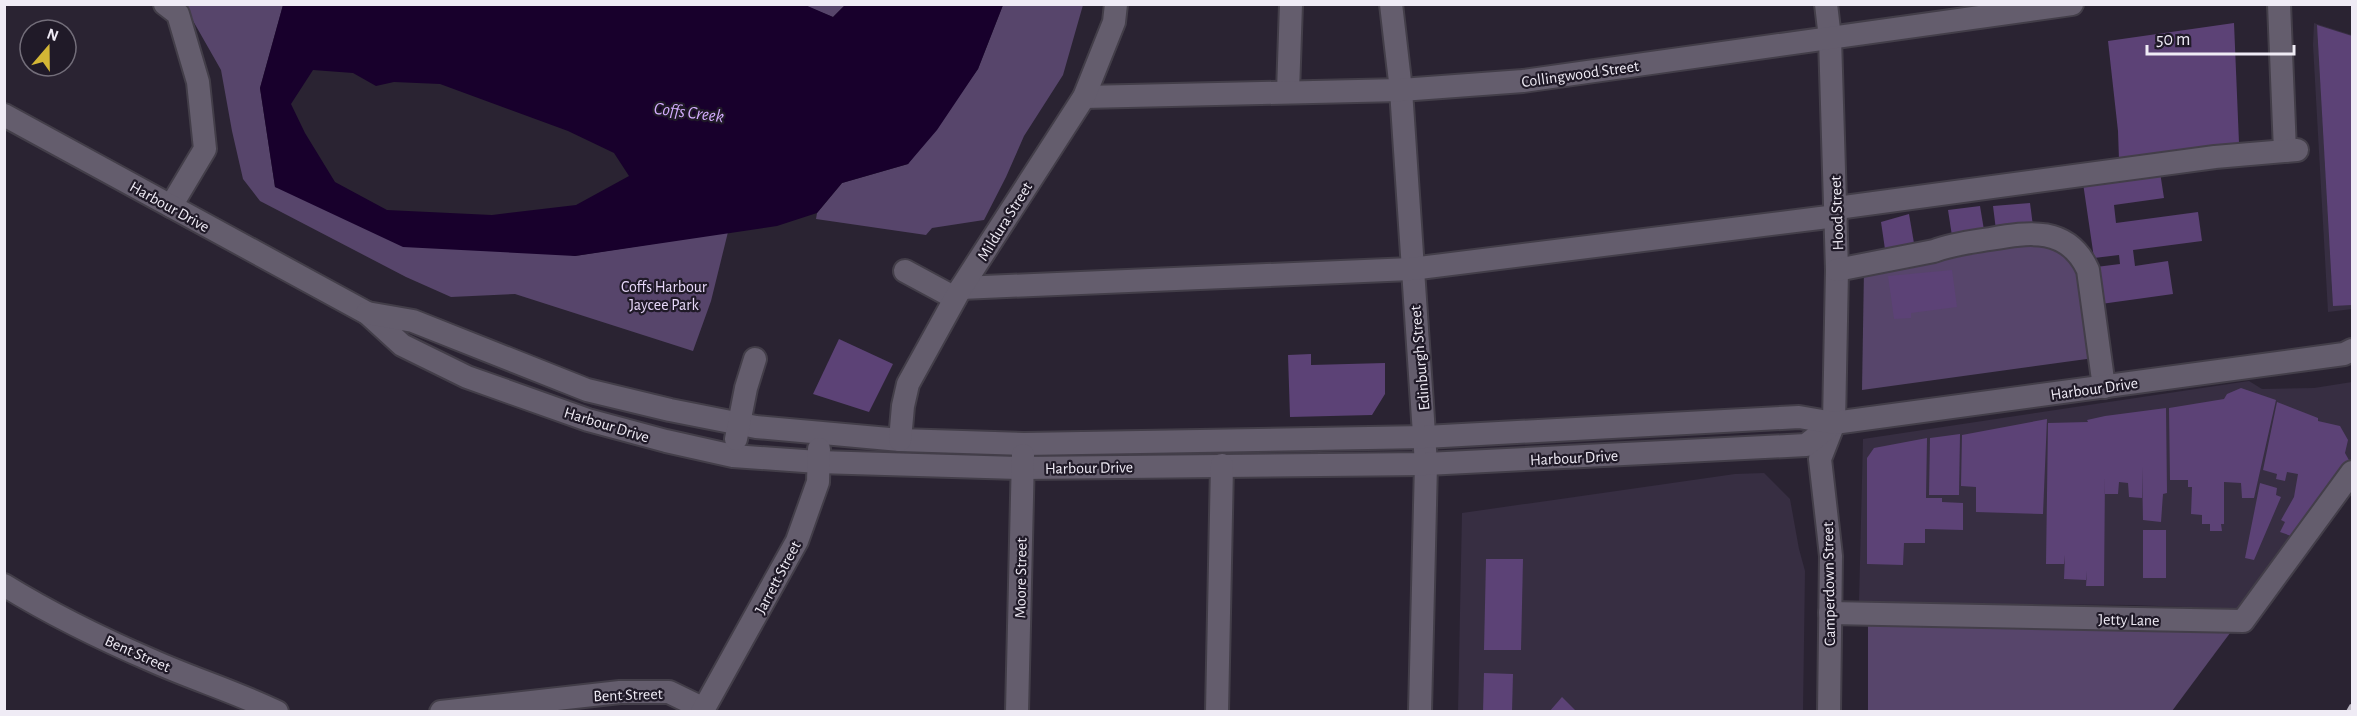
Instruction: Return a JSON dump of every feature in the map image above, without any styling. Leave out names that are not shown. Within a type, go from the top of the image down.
[{"type":"street","points":[[165,4],[178,14],[198,82],[205,149],[171,206]]},
{"type":"street","name":"Mildura Street","points":[[900,440],[908,384],[958,293],[1084,97],[1114,22],[1116,4]]},
{"type":"street","points":[[1288,92],[1291,4]]},
{"type":"street","name":"Edinburgh Street","points":[[1391,4],[1401,90],[1425,437],[1420,711]]},
{"type":"street","name":"Hood Street","points":[[1826,4],[1830,38],[1837,212],[1834,423]]},
{"type":"street","name":"Collingwood Street","points":[[1084,97],[1401,90],[1522,81],[2072,4]]},
{"type":"street","points":[[905,271],[958,293],[1412,268],[1837,212],[2215,156],[2291,151],[2279,4]]},
{"type":"street","name":"Harbour Drive","points":[[4,115],[367,313],[402,345],[467,377],[588,420],[733,456],[818,462],[1022,468],[1426,464],[1806,445],[1834,423]]},
{"type":"street","points":[[1837,270],[1934,251],[1948,246],[2018,234],[2031,233],[2056,237],[2079,253],[2088,270],[2104,387]]},
{"type":"street","name":"Harbour Drive","points":[[367,313],[413,321],[587,390],[739,424],[900,440],[1024,444],[1425,437],[1799,417],[1834,423],[2344,354],[2352,350]]},
{"type":"street","points":[[733,456],[746,388],[755,359]]},
{"type":"street","name":"Camperdown Street","points":[[1828,711],[1831,556],[1820,459],[1834,423]]},
{"type":"street","name":"Jarrett Street","points":[[703,710],[797,541],[818,482],[820,432]]},
{"type":"street","name":"Moore Street","points":[[1017,711],[1024,444]]},
{"type":"street","points":[[1217,711],[1222,465]]},
{"type":"street","name":"Jetty Lane","points":[[1830,613],[2243,621],[2352,472]]},
{"type":"street","name":"Bent Street","points":[[4,585],[31,602],[154,662],[240,694],[277,711]]},
{"type":"street","name":"Bent Street","points":[[441,711],[620,692],[669,692],[703,710]]},
{"type":"shaded area","points":[[2314,23],[2352,35],[2352,309],[2328,312],[2313,45]]},
{"type":"shaded area","points":[[2249,381],[2262,389],[2314,388],[2352,382],[2352,467],[2243,609],[2130,605],[1859,603],[1863,439]]},
{"type":"shaded area","points":[[1764,473],[1790,499],[1805,571],[1803,711],[1458,712],[1462,513],[1735,474]]},
{"type":"green space","name":"Coffs Harbour Jaycee Park","points":[[184,5],[283,5],[260,88],[275,187],[575,256],[728,232],[711,301],[693,351],[515,294],[451,297],[406,277],[260,201],[243,179],[221,70]]},
{"type":"green space","points":[[803,5],[845,5],[833,17]]},
{"type":"green space","points":[[1003,5],[1083,5],[1063,75],[1024,136],[984,220],[932,228],[926,235],[816,219],[817,213],[842,183],[908,164],[978,69]]},
{"type":"green space","points":[[2042,240],[2076,260],[2094,358],[1862,390],[1864,269]]},
{"type":"green space","points":[[1868,624],[2233,629],[2172,711],[1868,712]]},
{"type":"water","name":"Coffs Creek","points":[[803,4],[833,17],[845,5],[1003,5],[978,69],[937,130],[908,164],[842,183],[817,213],[777,226],[575,256],[403,247],[275,187],[260,88],[283,5]],"holes":[[[313,70],[353,73],[376,86],[394,82],[440,84],[568,131],[614,153],[629,176],[576,205],[492,215],[387,210],[335,182],[305,133],[291,104]]]},
{"type":"building","points":[[2234,23],[2239,143],[2119,160],[2108,41]]},
{"type":"building","points":[[2317,25],[2352,36],[2352,305],[2333,306]]},
{"type":"building","points":[[2160,172],[2164,198],[2114,205],[2116,223],[2198,212],[2202,241],[2133,250],[2135,266],[2168,261],[2173,294],[2101,304],[2096,267],[2120,264],[2119,255],[2094,258],[2083,183]]},
{"type":"building","points":[[2030,203],[2033,226],[1996,230],[1993,206]]},
{"type":"building","points":[[1980,206],[1984,230],[1952,236],[1948,210]]},
{"type":"building","points":[[1909,214],[1915,249],[1886,256],[1881,222]]},
{"type":"building","points":[[1952,270],[1957,307],[1911,313],[1911,318],[1894,319],[1888,276]]},
{"type":"building","points":[[839,339],[893,364],[869,412],[813,394]]},
{"type":"building","points":[[1311,354],[1311,365],[1385,363],[1385,394],[1372,415],[1290,417],[1288,355]]},
{"type":"building","points":[[2241,388],[2276,400],[2254,498],[2242,498],[2241,483],[2224,482],[2222,531],[2210,531],[2210,524],[2202,524],[2202,515],[2191,514],[2192,487],[2188,487],[2188,480],[2170,480],[2169,408],[2224,399],[2227,394]]},
{"type":"building","points":[[2277,402],[2318,418],[2318,421],[2340,426],[2348,440],[2345,453],[2350,462],[2294,537],[2280,532],[2285,522],[2281,520],[2294,497],[2298,474],[2287,472],[2285,481],[2276,479],[2277,474],[2263,470]]},
{"type":"building","points":[[2166,408],[2167,493],[2163,494],[2161,522],[2143,520],[2142,467],[2142,498],[2129,497],[2128,483],[2119,482],[2118,494],[2105,494],[2105,476],[2104,586],[2086,586],[2087,571],[2086,580],[2064,579],[2065,555],[2064,564],[2046,564],[2048,423],[2088,422],[2087,420],[2105,416]]},
{"type":"building","points":[[2047,419],[2043,514],[1976,512],[1976,487],[1961,486],[1962,435]]},
{"type":"building","points":[[1960,434],[1959,495],[1929,495],[1930,438]]},
{"type":"building","points":[[1927,438],[1926,498],[1942,498],[1942,502],[1963,503],[1963,530],[1925,529],[1925,543],[1904,543],[1903,565],[1867,564],[1867,458],[1874,448]]},
{"type":"building","points":[[2260,483],[2277,488],[2276,495],[2281,497],[2254,560],[2245,558]]},
{"type":"building","points":[[2143,530],[2166,530],[2166,578],[2143,578]]},
{"type":"building","points":[[1486,559],[1523,559],[1521,650],[1484,650]]},
{"type":"building","points":[[1484,673],[1513,674],[1512,712],[1483,712]]},
{"type":"building","points":[[1562,697],[1577,712],[1549,712]]},
{"type":"railway","points":[[2348,712],[2352,705]]}]
